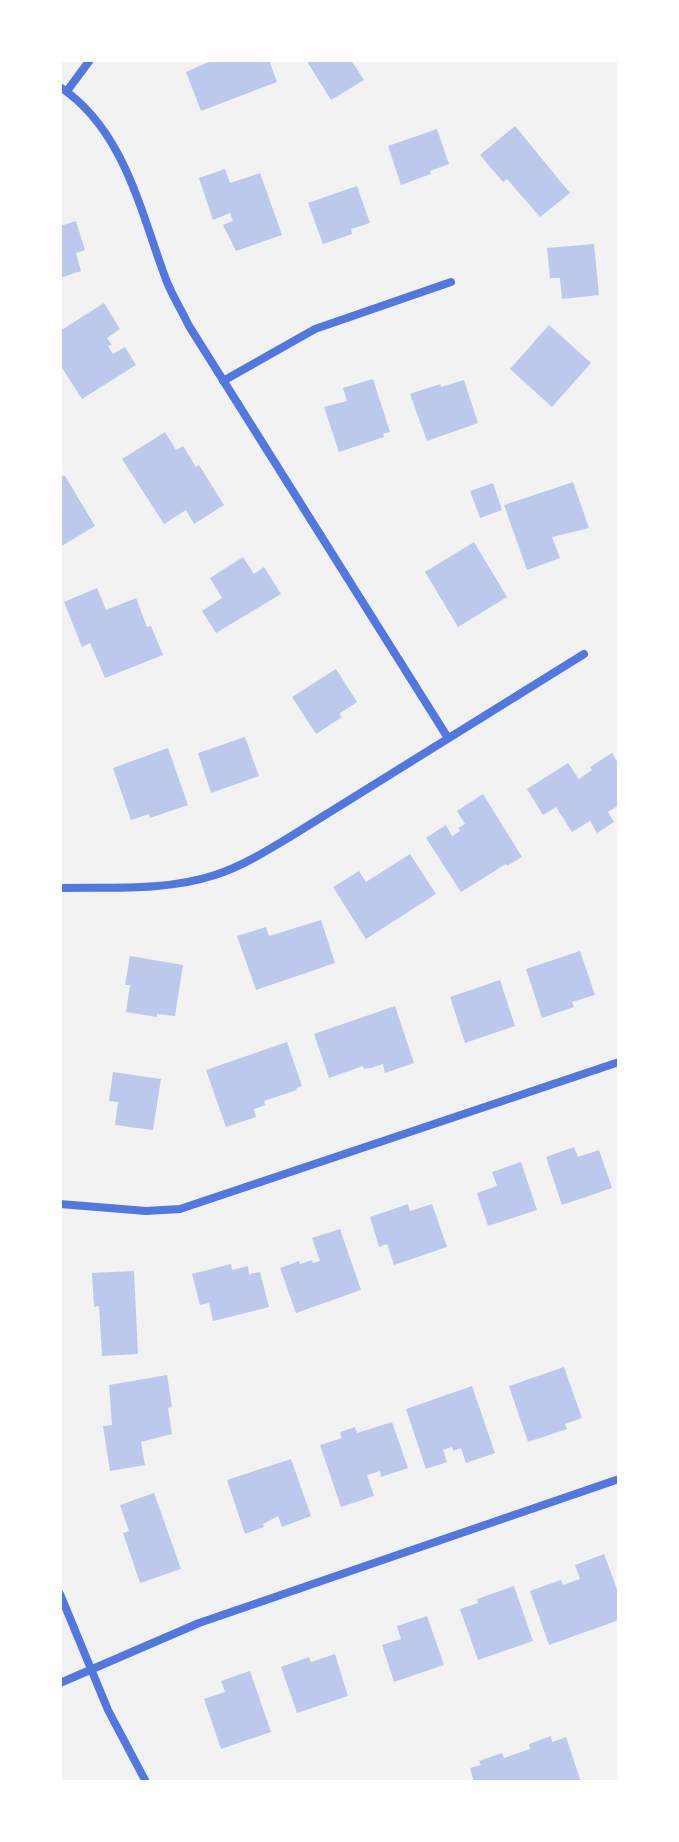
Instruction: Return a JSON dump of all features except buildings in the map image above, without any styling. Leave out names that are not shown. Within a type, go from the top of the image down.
[{"type":"street","points":[[90,60],[64,89],[91,114],[111,141],[131,180],[168,285],[189,326],[448,738]]},
{"type":"street","points":[[223,381],[315,329],[451,282]]},
{"type":"street","points":[[60,888],[152,886],[216,875],[280,843],[584,654]]},
{"type":"street","points":[[60,1204],[146,1211],[180,1209],[619,1062]]},
{"type":"street","points":[[60,1683],[199,1623],[619,1479]]},
{"type":"street","points":[[60,1594],[108,1710],[146,1782]]}]
